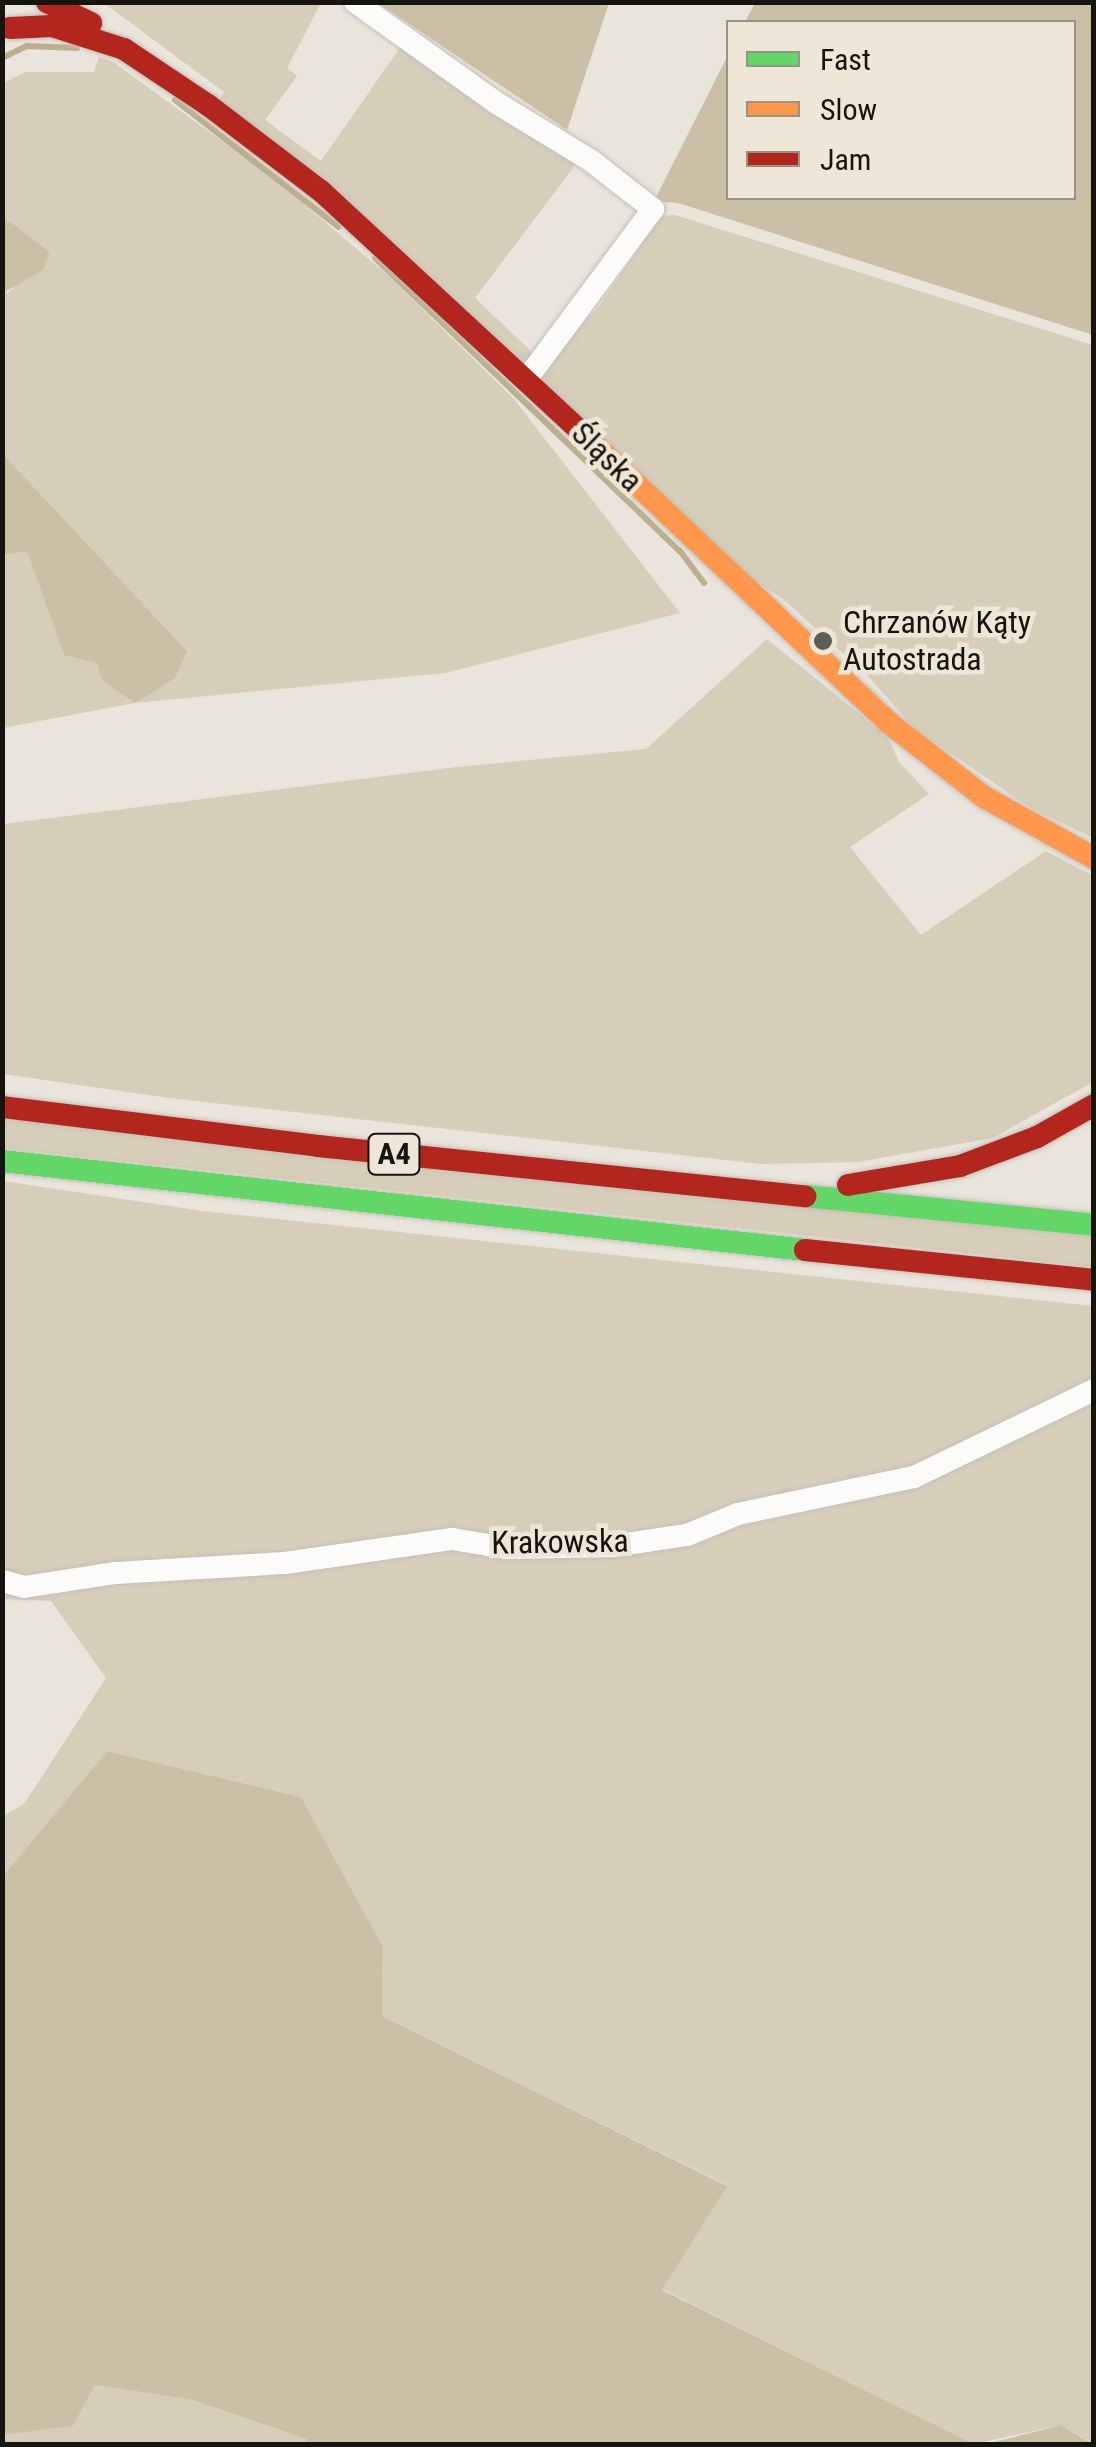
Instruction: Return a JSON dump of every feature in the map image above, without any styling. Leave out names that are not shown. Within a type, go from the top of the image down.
[{"type":"main road","points":[[6,30],[25,2]]},
{"type":"main road","name":"Śląska","points":[[47,2],[112,35],[124,49],[208,105],[320,191],[888,722],[984,797],[1094,858]]},
{"type":"main road","name":"Śląska","points":[[6,30],[52,26],[124,49]]},
{"type":"main road","points":[[786,1194],[960,1166],[1037,1137],[1094,1105]]},
{"type":"main road","name":"A4","points":[[2,1107],[318,1146],[1094,1225]]},
{"type":"main road","name":"A4","points":[[2,1162],[288,1196],[1094,1280]]},
{"type":"street","points":[[356,2],[495,102],[590,160],[653,210],[526,380]]},
{"type":"street","name":"Krakowska","points":[[2,1580],[24,1588],[116,1573],[284,1564],[452,1540],[525,1548],[613,1546],[687,1535],[738,1514],[914,1477],[1094,1390]]},
{"type":"shaded area","points":[[104,3],[321,3],[287,68],[297,76],[265,120],[321,161],[404,42],[579,160],[475,298],[535,355],[524,364],[219,101],[224,92]]},
{"type":"shaded area","points":[[378,3],[609,3],[567,130]]},
{"type":"shaded area","points":[[755,3],[1093,3],[1093,335],[678,203],[654,201],[726,59],[726,200],[1076,200],[1076,20],[746,20]]},
{"type":"shaded area","points":[[99,57],[113,62],[273,178],[390,277],[514,399],[680,613],[445,673],[135,703],[3,728],[3,555],[27,550],[64,655],[187,651],[3,454],[3,293],[9,292],[50,252],[3,216],[3,83],[25,72],[94,72]]},
{"type":"shaded area","points":[[675,215],[1093,345],[1093,838],[1032,809],[914,728],[868,676],[782,598],[744,575],[536,376],[599,306],[661,216]]},
{"type":"shaded area","points":[[3,216],[50,252],[43,270],[3,293]]},
{"type":"shaded area","points":[[3,454],[187,651],[175,678],[135,703],[102,680],[97,663],[64,655],[27,551],[3,555]]},
{"type":"shaded area","points":[[767,639],[888,737],[899,762],[929,794],[850,847],[921,935],[1046,851],[1093,876],[1093,1082],[993,1138],[858,1162],[761,1164],[169,1098],[3,1074],[3,824],[456,767],[646,749]]},
{"type":"shaded area","points":[[3,1117],[1093,1237],[1093,1267],[3,1148]]},
{"type":"shaded area","points":[[3,1181],[203,1211],[1093,1306],[1093,2443],[1060,2425],[974,2444],[662,2289],[727,2185],[382,2016],[383,1947],[301,1797],[107,1751],[3,1876],[3,1816],[24,1804],[106,1678],[51,1601],[3,1599]]},
{"type":"shaded area","points":[[107,1751],[301,1797],[383,1947],[382,2016],[727,2186],[662,2290],[974,2444],[306,2444],[306,2439],[193,2400],[95,2385],[73,2426],[3,2435],[3,1876]]},
{"type":"shaded area","points":[[95,2385],[193,2400],[306,2439],[306,2444],[3,2444],[2,2435],[73,2426]]},
{"type":"shaded area","points":[[1060,2425],[1093,2444],[987,2444]]},
{"type":"waterway","points":[[2,58],[27,46],[77,48]]},
{"type":"waterway","points":[[175,100],[339,227]]},
{"type":"waterway","points":[[375,258],[680,551],[704,583]]},
{"type":"traffic: fast","points":[[2,1161],[805,1250]]},
{"type":"traffic: fast","points":[[805,1196],[1094,1225]]},
{"type":"traffic: slow","points":[[592,442],[888,722],[984,797],[1094,858]]},
{"type":"traffic: jam","points":[[47,2],[91,23]]},
{"type":"traffic: jam","points":[[10,28],[52,26],[124,49],[208,105],[321,191],[592,442]]},
{"type":"traffic: jam","points":[[848,1185],[960,1166],[1037,1137],[1094,1105]]},
{"type":"traffic: jam","points":[[2,1107],[318,1146],[805,1196]]},
{"type":"traffic: jam","points":[[805,1250],[1094,1280]]},
{"type":"place","name":"Chrzanów Kąty Autostrada","points":[[823,641]]}]
